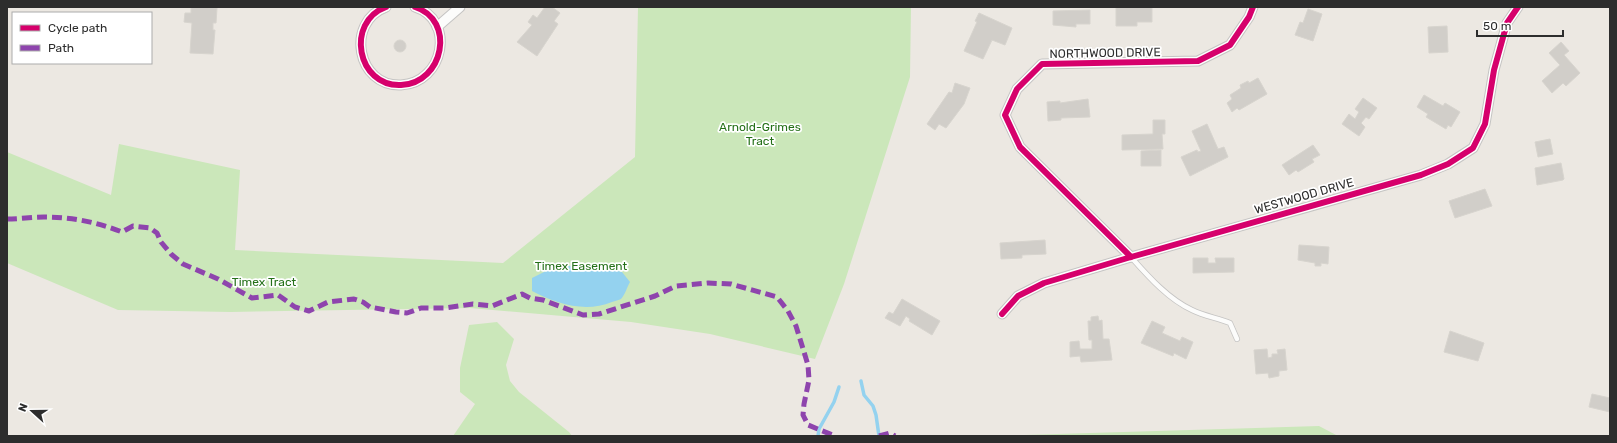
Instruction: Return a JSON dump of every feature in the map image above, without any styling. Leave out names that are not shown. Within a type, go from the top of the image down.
[{"type":"street","points":[[386,7],[380,9],[370,18],[362,29],[360,42],[361,55],[366,67],[376,77],[388,83],[401,85],[414,83],[426,76],[435,66],[440,53],[440,40],[437,27],[429,16],[415,7]]},
{"type":"street","points":[[437,27],[460,7]]},
{"type":"street","name":"NORTHWOOD DRIVE","points":[[1131,257],[1020,147],[1005,115],[1017,89],[1042,64],[1198,62],[1230,45],[1249,18],[1253,7]]},
{"type":"street","name":"WESTWOOD DRIVE","points":[[1002,314],[1018,296],[1044,283],[1421,175],[1448,164],[1473,148],[1485,124],[1494,70],[1507,23],[1518,7]]},
{"type":"lane","points":[[1131,257],[1169,294],[1192,310],[1230,323],[1237,339]]},
{"type":"green space","points":[[638,7],[911,7],[910,77],[844,284],[815,359],[710,334],[631,322],[470,308],[231,312],[118,310],[7,263],[7,152],[111,195],[119,144],[240,170],[235,250],[503,263],[635,157]]},
{"type":"green space","points":[[497,322],[514,339],[506,365],[510,381],[519,392],[572,436],[453,436],[475,404],[460,392],[460,368],[469,325]]},
{"type":"green space","points":[[1319,426],[1338,436],[992,436]]},
{"type":"water","points":[[568,266],[608,268],[622,272],[630,282],[621,299],[592,307],[571,306],[551,300],[532,291],[532,278],[546,271]]},
{"type":"building","points":[[191,7],[217,8],[216,23],[213,23],[213,30],[215,30],[213,54],[190,53],[192,23],[184,22],[185,13],[191,13]]},
{"type":"building","points":[[545,7],[552,7],[560,13],[554,21],[558,24],[537,56],[517,42],[532,25],[528,22],[533,15],[537,18]]},
{"type":"building","points":[[1116,7],[1152,7],[1152,22],[1137,22],[1137,26],[1116,26]]},
{"type":"building","points":[[1308,9],[1322,14],[1313,41],[1295,35],[1300,22],[1303,23]]},
{"type":"building","points":[[1090,10],[1090,24],[1076,24],[1076,27],[1053,25],[1053,11]]},
{"type":"building","points":[[979,13],[1012,28],[1005,45],[992,40],[983,59],[964,51],[977,22],[975,21]]},
{"type":"building","points":[[1447,26],[1448,52],[1429,53],[1428,27]]},
{"type":"building","points":[[400,40],[404,42],[406,46],[404,50],[400,52],[396,50],[394,46],[396,42]]},
{"type":"building","points":[[1561,42],[1569,51],[1564,55],[1580,73],[1566,86],[1563,83],[1552,93],[1542,81],[1560,65],[1549,53]]},
{"type":"building","points":[[1258,78],[1267,94],[1239,110],[1237,108],[1232,112],[1227,103],[1232,99],[1230,95],[1241,88],[1240,85],[1248,81],[1249,83]]},
{"type":"building","points":[[955,83],[970,88],[964,104],[946,128],[939,124],[935,130],[927,124],[949,92],[952,93]]},
{"type":"building","points":[[1424,95],[1443,106],[1445,103],[1460,112],[1451,127],[1448,125],[1446,129],[1426,117],[1428,114],[1417,107]]},
{"type":"building","points":[[1363,98],[1377,108],[1369,119],[1366,117],[1361,123],[1365,127],[1359,136],[1342,124],[1349,114],[1355,119],[1359,112],[1355,109]]},
{"type":"building","points":[[1088,99],[1090,117],[1061,118],[1061,120],[1048,121],[1047,102],[1060,101],[1060,103]]},
{"type":"building","points":[[1153,120],[1165,120],[1165,134],[1162,134],[1163,149],[1122,150],[1122,135],[1153,134]]},
{"type":"building","points":[[1207,124],[1218,149],[1224,147],[1228,157],[1190,176],[1181,157],[1197,150],[1198,152],[1201,151],[1192,131]]},
{"type":"building","points":[[1550,139],[1553,154],[1538,157],[1535,142]]},
{"type":"building","points":[[1313,145],[1320,155],[1312,159],[1314,162],[1298,172],[1296,170],[1289,175],[1282,165]]},
{"type":"building","points":[[1161,150],[1161,166],[1141,166],[1141,151]]},
{"type":"building","points":[[1561,163],[1563,180],[1537,185],[1535,168]]},
{"type":"building","points":[[1485,189],[1492,206],[1455,218],[1449,201]]},
{"type":"building","points":[[1045,240],[1046,254],[1022,255],[1022,258],[1001,259],[1000,243]]},
{"type":"building","points":[[1299,245],[1329,247],[1328,264],[1321,263],[1321,266],[1315,266],[1315,263],[1298,260]]},
{"type":"building","points":[[1193,258],[1208,258],[1208,263],[1216,263],[1215,258],[1234,258],[1234,272],[1193,273]]},
{"type":"building","points":[[902,299],[940,321],[932,335],[909,321],[910,319],[906,316],[900,326],[885,318],[889,312],[893,314]]},
{"type":"building","points":[[1098,316],[1099,321],[1102,320],[1103,339],[1109,339],[1112,360],[1081,362],[1080,356],[1070,357],[1070,342],[1079,341],[1080,349],[1092,349],[1092,340],[1089,340],[1088,321],[1091,321],[1091,317]]},
{"type":"building","points":[[1152,321],[1165,327],[1162,333],[1180,341],[1182,337],[1193,342],[1186,359],[1174,353],[1173,356],[1141,343]]},
{"type":"building","points":[[1450,331],[1484,343],[1478,361],[1444,352]]},
{"type":"building","points":[[1267,349],[1268,358],[1272,357],[1272,354],[1278,354],[1277,350],[1285,349],[1287,370],[1279,371],[1279,376],[1269,378],[1268,373],[1256,374],[1254,350]]},
{"type":"building","points":[[1592,394],[1610,398],[1610,412],[1589,407]]},
{"type":"waterway","points":[[861,381],[864,395],[873,406],[876,415],[879,436]]},
{"type":"waterway","points":[[818,436],[819,429],[834,402],[839,387]]},
{"type":"marked path","points":[[7,219],[44,217],[74,219],[103,225],[122,232],[133,226],[150,228],[157,233],[161,242],[171,254],[183,264],[218,279],[252,298],[278,295],[295,307],[309,311],[328,302],[354,299],[363,302],[370,307],[407,313],[421,308],[445,308],[473,304],[492,306],[522,294],[583,315],[599,314],[655,296],[676,286],[708,283],[731,284],[777,297],[788,311],[796,326],[808,365],[809,380],[803,415],[808,425],[835,436]]},
{"type":"marked path","points":[[879,436],[890,433],[895,436]]},
{"type":"cycle path","points":[[386,7],[373,15],[365,26],[361,39],[362,52],[366,65],[374,76],[386,83],[401,85],[416,82],[427,74],[435,63],[440,50],[440,37],[436,24],[428,14],[415,7]]},
{"type":"cycle path","points":[[1131,257],[1020,147],[1005,115],[1017,89],[1042,64],[1198,61],[1230,45],[1249,17],[1253,7]]},
{"type":"cycle path","points":[[1002,314],[1018,296],[1044,283],[1421,175],[1448,164],[1473,148],[1485,124],[1494,70],[1507,23],[1518,7]]},
{"type":"park label","name":"Arnold-Grimes Tract","points":[[760,134]]},
{"type":"park label","name":"Timex Easement","points":[[581,266]]},
{"type":"park label","name":"Timex Tract","points":[[264,282]]}]
